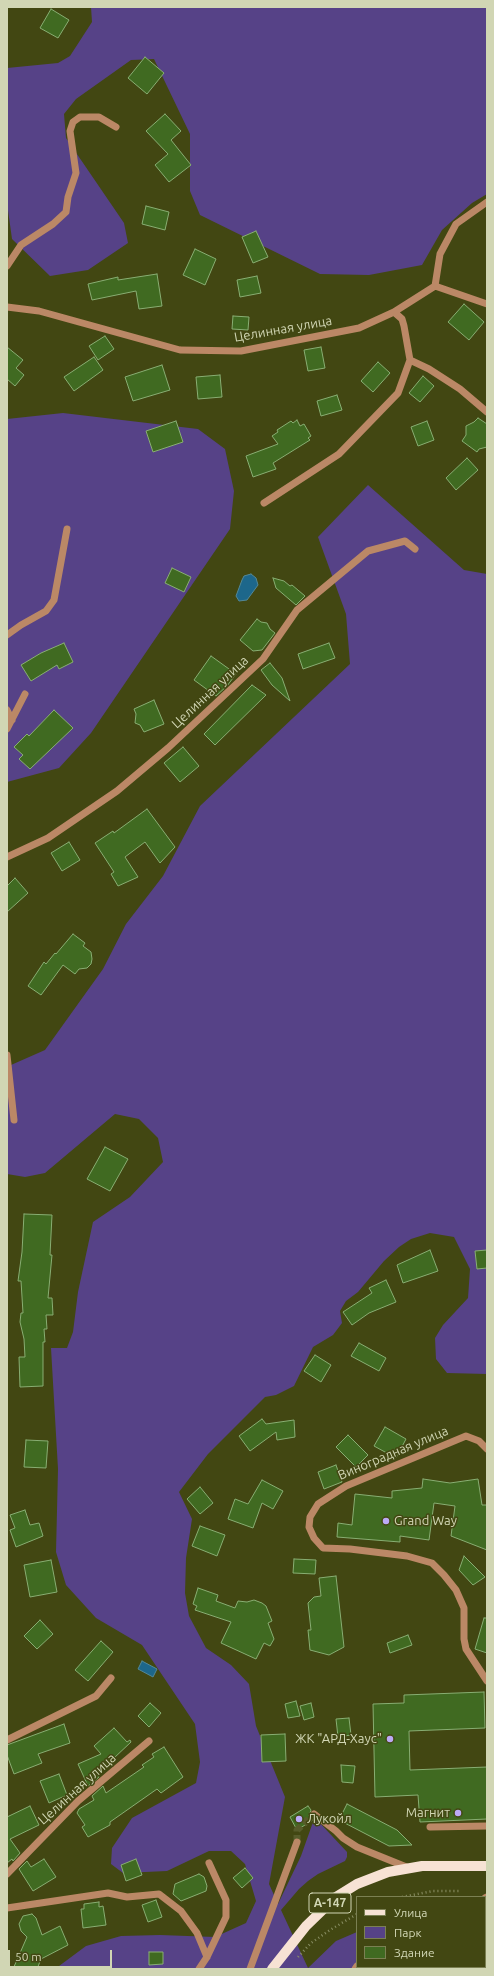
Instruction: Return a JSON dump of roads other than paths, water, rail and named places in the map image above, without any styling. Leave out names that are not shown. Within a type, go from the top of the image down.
[{"type":"main road","name":"А-147","points":[[272,1969],[306,1926],[336,1897],[357,1884],[388,1872],[422,1866],[487,1866]]},
{"type":"street","points":[[7,266],[21,245],[53,224],[66,212],[68,197],[76,173],[70,131],[73,122],[80,117],[99,117],[116,127]]},
{"type":"street","points":[[487,202],[456,224],[440,254],[435,286],[487,304]]},
{"type":"street","name":"Целинная улица","points":[[7,307],[39,311],[180,350],[241,351],[359,328],[394,312],[435,286]]},
{"type":"street","points":[[264,502],[340,454],[398,393],[410,360],[402,319],[394,312]]},
{"type":"street","points":[[410,360],[429,369],[460,389],[487,412]]},
{"type":"street","points":[[7,635],[46,611],[54,600],[67,529]]},
{"type":"street","name":"Целинная улица","points":[[7,857],[48,838],[117,791],[168,748],[263,659],[297,610],[368,552],[405,541],[415,549]]},
{"type":"street","points":[[7,730],[24,694]]},
{"type":"street","points":[[7,710],[12,720]]},
{"type":"street","points":[[7,1055],[14,1120]]},
{"type":"street","name":"Виноградная улица","points":[[487,1449],[479,1441],[466,1436],[346,1486],[318,1504],[310,1517],[309,1527],[314,1538],[323,1548],[350,1549],[407,1556],[432,1563],[456,1590],[464,1608],[464,1639],[466,1649],[487,1681]]},
{"type":"street","points":[[7,1740],[96,1696],[111,1678]]},
{"type":"street","name":"Целинная улица","points":[[7,1874],[78,1801],[149,1741]]},
{"type":"street","points":[[314,1814],[343,1838],[357,1847],[409,1868]]},
{"type":"street","points":[[430,1827],[487,1826]]},
{"type":"street","points":[[250,1969],[297,1842]]},
{"type":"street","points":[[199,1969],[207,1957],[226,1917],[226,1900],[208,1863]]},
{"type":"street","points":[[7,1908],[108,1893],[127,1896],[159,1894],[181,1911],[198,1933],[207,1957]]},
{"type":"water","points":[[251,574],[256,578],[258,585],[247,600],[239,601],[236,596],[242,580],[244,576]]},
{"type":"water","points":[[142,1661],[157,1669],[153,1677],[138,1669]]},
{"type":"tunnel","points":[[297,1842],[297,1830],[314,1814]]},
{"type":"place","name":"Grand Way","points":[[386,1521]]},
{"type":"place","name":"ЖК \"АРД-Хаус\"","points":[[390,1739]]},
{"type":"place","name":"Магнит","points":[[458,1813]]},
{"type":"place","name":"Лукойл","points":[[299,1819]]}]
